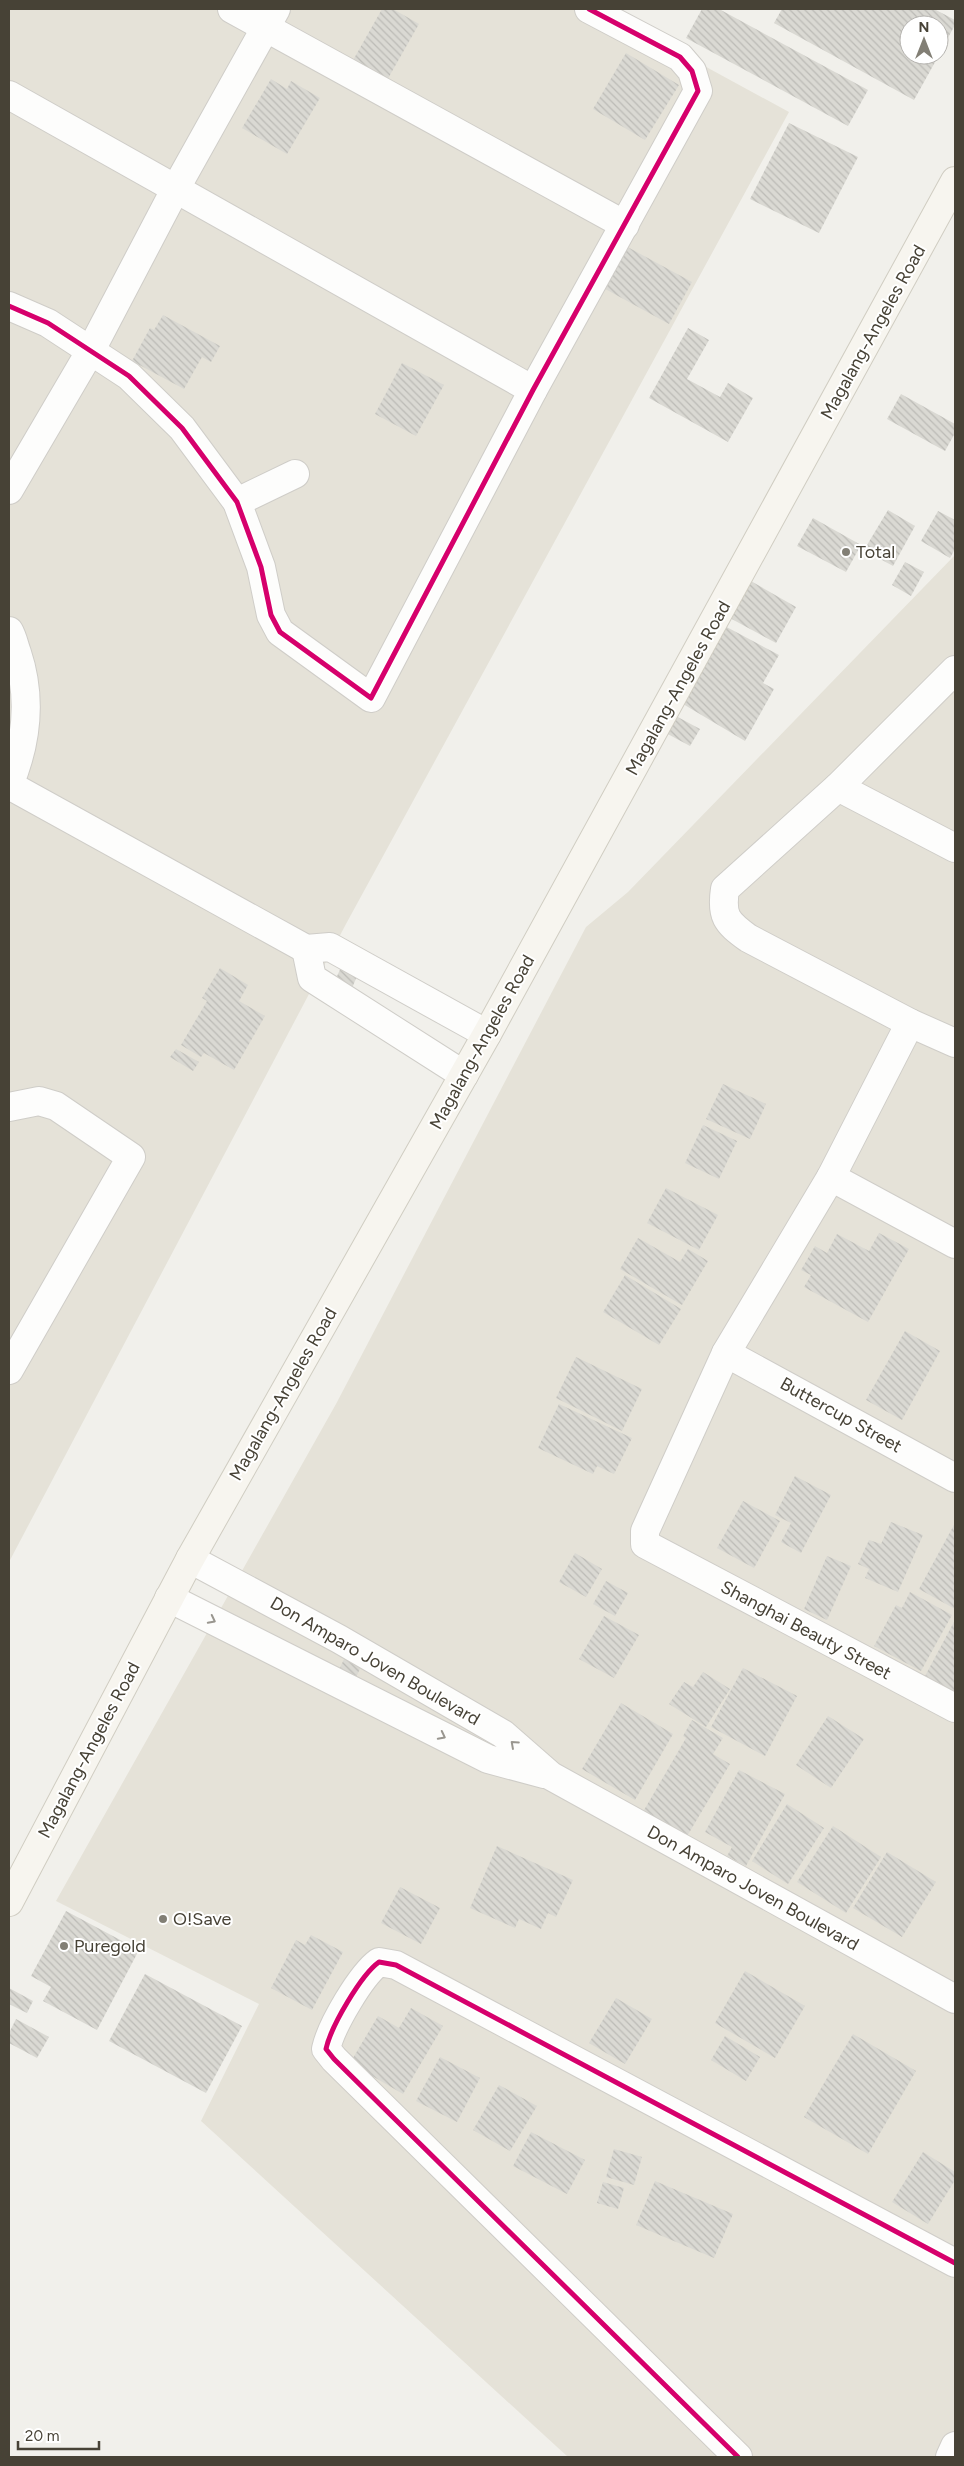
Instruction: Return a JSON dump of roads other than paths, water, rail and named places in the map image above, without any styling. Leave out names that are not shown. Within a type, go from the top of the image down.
[{"type":"main road","name":"Magalang-Angeles Road","points":[[9,1902],[190,1559],[487,1034],[955,181]]},
{"type":"street","points":[[232,9],[271,18],[625,225]]},
{"type":"street","points":[[9,306],[48,323],[129,376],[182,428],[237,502],[260,567],[271,615],[280,632],[371,698],[533,390],[698,91],[692,71],[680,57],[589,9]]},
{"type":"street","points":[[9,490],[91,350],[176,188],[271,18]]},
{"type":"street","points":[[9,95],[533,390]]},
{"type":"street","points":[[237,502],[295,474]]},
{"type":"street","points":[[9,631],[24,673],[27,720],[18,762],[9,785],[306,950],[330,947],[487,1034]]},
{"type":"street","points":[[955,670],[838,787],[725,889],[722,906],[725,916],[733,928],[748,938],[910,1023],[955,1043]]},
{"type":"street","points":[[838,787],[955,848]]},
{"type":"street","points":[[306,950],[312,978],[464,1075]]},
{"type":"street","points":[[726,1353],[830,1177],[910,1023]]},
{"type":"street","points":[[9,1107],[39,1102],[56,1106],[131,1157],[9,1370]]},
{"type":"street","points":[[830,1177],[955,1244]]},
{"type":"street","name":"Buttercup Street","points":[[726,1353],[955,1478]]},
{"type":"street","name":"Shanghai Beauty Street","points":[[726,1353],[645,1531],[646,1544],[657,1552],[955,1708]]},
{"type":"street","name":"Don Amparo Joven Boulevard","points":[[190,1559],[339,1639],[503,1734],[550,1776],[955,1999]]},
{"type":"street","name":"Don Amparo Joven Boulevard","points":[[169,1598],[488,1759],[550,1776]]},
{"type":"street","points":[[265,1647],[284,1609]]},
{"type":"street","points":[[321,1674],[339,1639]]},
{"type":"street","points":[[406,1718],[423,1687]]},
{"type":"street","points":[[738,2457],[326,2049],[329,2035],[368,1970],[379,1962],[396,1964],[955,2263]]},
{"type":"street","points":[[950,2457],[955,2446]]},
{"type":"place","name":"Total","points":[[846,552]]},
{"type":"place","name":"O!Save","points":[[163,1919]]},
{"type":"place","name":"Puregold","points":[[64,1946]]}]
